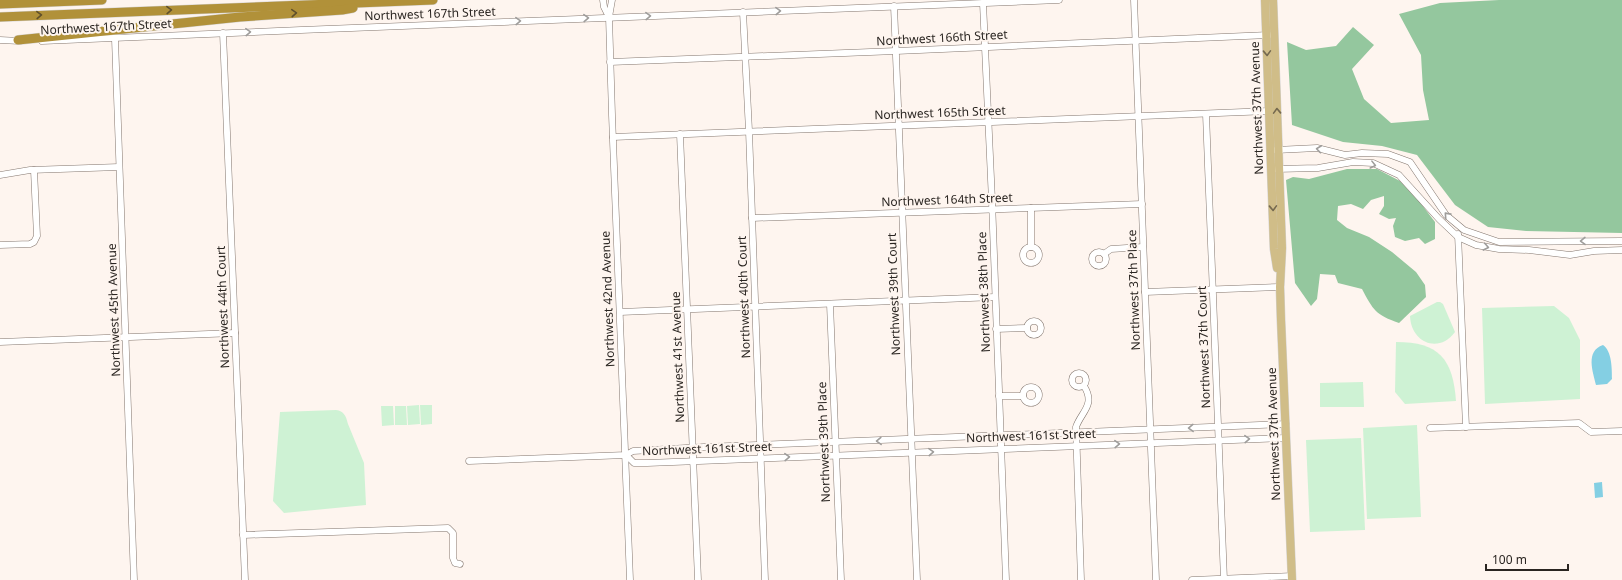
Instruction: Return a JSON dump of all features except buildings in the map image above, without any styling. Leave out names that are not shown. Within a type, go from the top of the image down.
[{"type":"highway","points":[[0,4],[102,0]]},
{"type":"highway","points":[[0,17],[433,0]]},
{"type":"highway","points":[[18,40],[240,17],[342,10],[380,2]]},
{"type":"main road","name":"Northwest 37th Avenue","points":[[1265,0],[1270,35],[1275,169],[1282,248],[1280,287],[1292,578]]},
{"type":"main road","name":"Northwest 37th Avenue","points":[[1273,0],[1270,35],[1269,111],[1275,150]]},
{"type":"street","name":"Northwest 42nd Avenue","points":[[603,0],[604,7],[609,18]]},
{"type":"street","name":"Northwest 42nd Avenue","points":[[612,0],[609,18],[610,62],[630,580]]},
{"type":"street","name":"Northwest 167th Street","points":[[0,40],[50,41],[114,39],[223,33],[1059,0]]},
{"type":"street","name":"Northwest 37th Place","points":[[1134,0],[1156,580]]},
{"type":"street","name":"Northwest 38th Place","points":[[983,3],[1006,580]]},
{"type":"street","name":"Northwest 39th Court","points":[[894,6],[901,213],[917,580]]},
{"type":"street","name":"Northwest 40th Court","points":[[743,12],[749,131],[765,580]]},
{"type":"street","name":"Northwest 44th Court","points":[[223,33],[245,580]]},
{"type":"street","name":"Northwest 166th Street","points":[[610,62],[1270,35]]},
{"type":"street","name":"Northwest 45th Avenue","points":[[114,39],[134,580]]},
{"type":"street","name":"Northwest 165th Street","points":[[613,137],[1269,111]]},
{"type":"street","name":"Northwest 37th Court","points":[[1206,114],[1224,579]]},
{"type":"street","name":"Northwest 41st Avenue","points":[[680,134],[698,580]]},
{"type":"street","points":[[1275,150],[1317,148],[1345,155],[1362,153],[1388,154],[1410,162],[1446,215],[1458,226],[1464,230],[1499,242],[1622,240]]},
{"type":"street","points":[[1345,155],[1346,163]]},
{"type":"street","points":[[1275,169],[1318,168],[1346,163],[1373,163],[1399,175],[1424,200],[1439,219],[1458,237],[1476,245],[1499,249],[1529,250],[1570,255],[1594,251],[1622,250]]},
{"type":"street","points":[[0,175],[34,170],[119,167]]},
{"type":"street","points":[[0,245],[30,244],[34,242],[37,236],[34,170]]},
{"type":"street","name":"Northwest 164th Street","points":[[752,218],[1142,204]]},
{"type":"street","points":[[1031,208],[1031,247]]},
{"type":"street","points":[[1458,226],[1466,427]]},
{"type":"street","points":[[1104,254],[1110,249],[1143,247]]},
{"type":"street","points":[[1145,292],[1280,287]]},
{"type":"street","points":[[620,312],[995,297]]},
{"type":"street","name":"Northwest 39th Place","points":[[830,304],[841,580]]},
{"type":"street","points":[[996,329],[1027,328]]},
{"type":"street","points":[[0,342],[236,333]]},
{"type":"street","points":[[1081,580],[1076,425],[1085,413],[1087,406],[1087,394],[1084,386]]},
{"type":"street","points":[[999,396],[1023,396]]},
{"type":"street","points":[[1430,428],[1579,423],[1591,432],[1622,431]]},
{"type":"street","name":"Northwest 161st Street","points":[[1286,424],[693,448],[633,451],[626,455],[634,463],[1286,438]]},
{"type":"street","points":[[469,461],[626,455]]},
{"type":"street","points":[[243,535],[448,528],[452,533],[453,558],[455,563],[460,564]]},
{"type":"street","points":[[1192,580],[1292,578]]},
{"type":"green space","points":[[1499,0],[1622,0],[1622,233],[1526,231],[1488,227],[1455,205],[1417,155],[1382,146],[1343,142],[1292,125],[1287,42],[1306,50],[1336,46],[1353,27],[1374,45],[1352,69],[1364,99],[1391,123],[1429,120],[1423,90],[1421,55],[1399,14],[1440,3]]},
{"type":"green space","points":[[1347,169],[1377,169],[1400,181],[1419,201],[1435,222],[1435,239],[1425,244],[1419,238],[1405,241],[1395,237],[1393,226],[1396,218],[1389,219],[1379,214],[1384,206],[1384,196],[1371,200],[1363,209],[1351,204],[1338,206],[1337,220],[1347,228],[1369,237],[1392,252],[1416,272],[1425,285],[1426,297],[1399,323],[1376,311],[1372,307],[1362,289],[1338,283],[1335,275],[1320,274],[1317,299],[1311,306],[1295,283],[1286,180],[1293,177],[1309,179]]},
{"type":"green space","points":[[1437,302],[1443,304],[1455,332],[1449,339],[1441,343],[1434,344],[1420,339],[1415,333],[1410,316]]},
{"type":"green space","points":[[1554,306],[1569,318],[1580,340],[1580,399],[1485,404],[1482,308]]},
{"type":"green space","points":[[1396,342],[1423,345],[1441,356],[1447,364],[1451,374],[1456,401],[1405,404],[1395,392]]},
{"type":"green space","points":[[1363,382],[1364,407],[1320,407],[1320,383]]},
{"type":"green space","points":[[419,405],[420,424],[408,425],[407,406]]},
{"type":"green space","points":[[420,405],[432,405],[432,424],[421,425]]},
{"type":"green space","points":[[381,406],[393,406],[394,425],[382,426]]},
{"type":"green space","points":[[395,406],[406,406],[407,425],[395,425]]},
{"type":"green space","points":[[341,411],[345,416],[364,463],[366,505],[284,513],[273,501],[280,412]]},
{"type":"green space","points":[[1417,425],[1421,517],[1367,519],[1363,428]]},
{"type":"green space","points":[[1361,438],[1365,530],[1310,532],[1306,440]]},
{"type":"water","points":[[1603,345],[1610,356],[1612,365],[1612,379],[1607,384],[1596,385],[1592,368],[1592,357],[1597,348]]},
{"type":"water","points":[[1602,482],[1603,497],[1595,498],[1594,483]]}]
